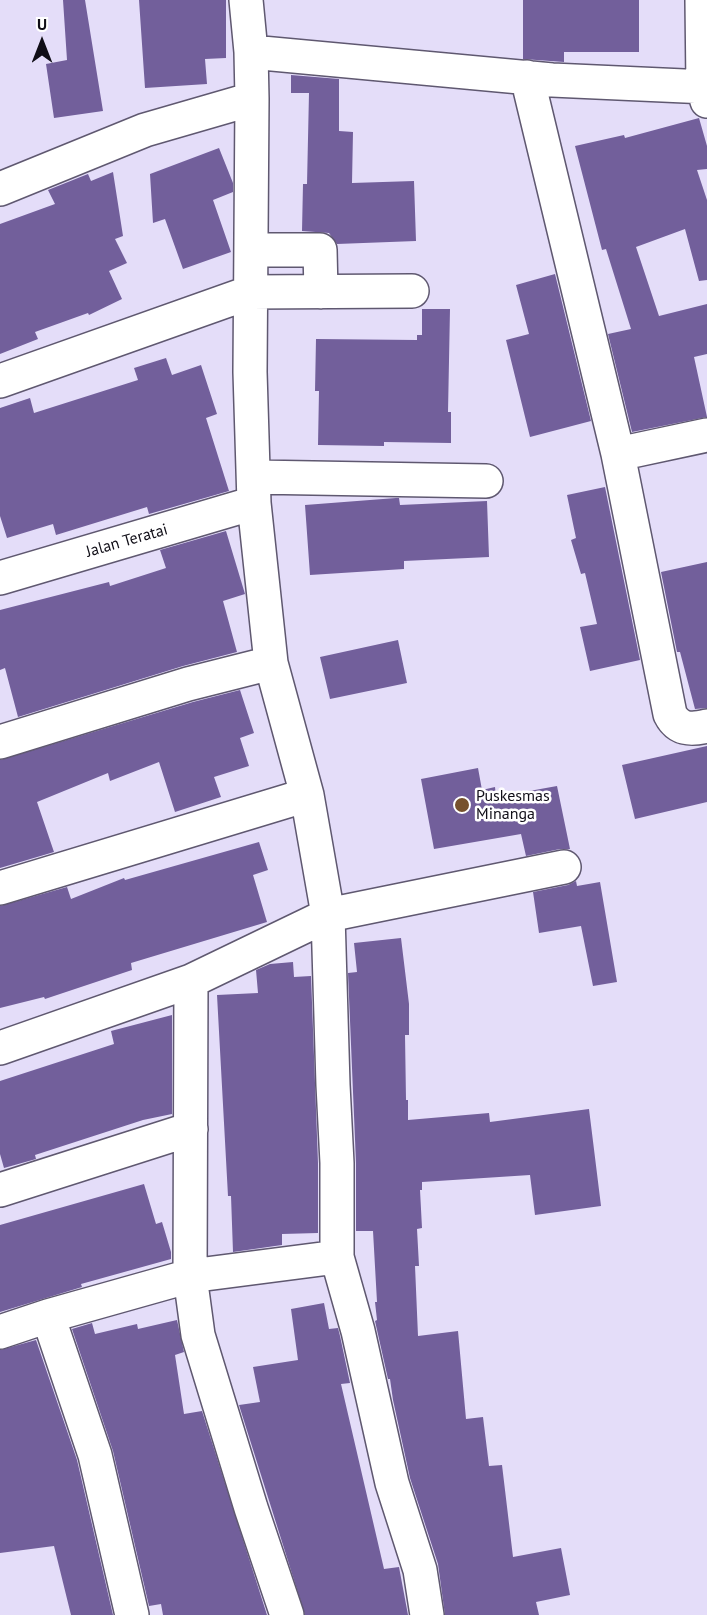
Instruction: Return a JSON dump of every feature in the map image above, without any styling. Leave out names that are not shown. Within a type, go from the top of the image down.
[{"type":"street","points":[[246,0],[251,52],[252,99],[250,372],[255,490],[271,663],[307,795],[328,915],[337,1163],[337,1257],[358,1330],[392,1483],[420,1570],[427,1615]]},
{"type":"street","points":[[251,52],[706,92],[702,0]]},
{"type":"street","points":[[527,77],[618,454],[670,714],[673,720],[686,729],[707,726]]},
{"type":"street","points":[[0,189],[145,130],[252,99]]},
{"type":"street","points":[[251,250],[320,250],[321,292]]},
{"type":"street","points":[[0,381],[251,292],[412,291]]},
{"type":"street","points":[[618,454],[707,435]]},
{"type":"street","name":"Jalan Teratai","points":[[0,578],[255,490],[486,481]]},
{"type":"street","points":[[0,742],[188,684],[271,663]]},
{"type":"street","points":[[0,888],[307,795]]},
{"type":"street","points":[[0,1048],[191,981],[328,915],[564,867]]},
{"type":"street","points":[[191,981],[190,1276],[198,1335],[251,1508],[287,1615]]},
{"type":"street","points":[[0,1190],[191,1129]]},
{"type":"street","points":[[0,1332],[190,1276],[337,1257]]},
{"type":"street","points":[[48,1316],[95,1455],[132,1615]]},
{"type":"building","points":[[63,0],[85,0],[103,111],[54,118],[46,64],[67,60]]},
{"type":"building","points":[[139,0],[226,0],[226,58],[205,59],[207,84],[145,88]]},
{"type":"building","points":[[523,0],[639,0],[639,52],[564,52],[564,62],[523,59]]},
{"type":"building","points":[[291,75],[339,79],[339,131],[353,132],[352,183],[414,181],[416,241],[337,244],[329,233],[302,231],[303,184],[307,184],[309,93],[291,93]]},
{"type":"building","points":[[699,118],[707,146],[707,169],[697,170],[707,200],[707,280],[699,281],[685,229],[636,247],[659,316],[707,304],[707,354],[694,357],[707,417],[632,432],[608,334],[631,329],[606,249],[602,250],[575,146],[624,135],[625,138]]},
{"type":"building","points":[[219,148],[233,183],[233,192],[213,200],[231,252],[183,269],[165,219],[153,223],[150,174]]},
{"type":"building","points":[[113,172],[123,236],[115,239],[127,263],[109,271],[122,299],[89,315],[88,313],[35,332],[38,339],[0,354],[0,224],[55,204],[48,190],[88,174],[91,181]]},
{"type":"building","points":[[555,274],[591,421],[530,437],[506,340],[529,334],[516,285]]},
{"type":"building","points":[[422,309],[450,309],[448,412],[451,412],[451,443],[384,442],[384,446],[318,445],[319,391],[315,391],[316,339],[417,340],[417,335],[422,335]]},
{"type":"building","points":[[166,358],[172,375],[201,365],[217,414],[206,418],[229,491],[149,514],[147,507],[56,535],[53,524],[7,538],[0,516],[0,408],[30,398],[34,413],[138,380],[134,368]]},
{"type":"building","points":[[605,487],[640,660],[590,671],[580,627],[597,624],[585,573],[581,574],[571,540],[576,538],[567,495]]},
{"type":"building","points":[[399,498],[400,505],[487,501],[489,557],[404,561],[404,569],[310,575],[305,505]]},
{"type":"building","points":[[226,531],[245,594],[223,601],[237,652],[183,666],[18,717],[5,668],[0,670],[0,610],[109,582],[110,586],[166,568],[160,550]]},
{"type":"building","points":[[707,562],[707,708],[695,709],[680,652],[677,652],[661,572]]},
{"type":"building","points":[[398,640],[407,683],[330,699],[320,657]]},
{"type":"building","points":[[240,690],[254,733],[240,738],[249,766],[214,777],[221,797],[175,812],[159,762],[110,781],[108,773],[37,802],[54,852],[0,868],[0,760]]},
{"type":"building","points":[[707,746],[707,802],[635,819],[622,765]]},
{"type":"building","points":[[478,768],[482,790],[495,787],[496,797],[557,786],[570,849],[526,856],[521,834],[434,849],[421,779]]},
{"type":"building","points":[[259,842],[268,870],[253,875],[267,922],[131,963],[132,970],[45,999],[44,997],[0,1008],[0,906],[67,887],[71,899],[124,878],[125,880]]},
{"type":"building","points":[[576,881],[577,886],[600,882],[617,982],[593,986],[581,926],[539,933],[533,892],[568,885]]},
{"type":"building","points":[[401,938],[409,1004],[409,1035],[405,1035],[408,1120],[489,1113],[490,1122],[589,1109],[601,1206],[535,1215],[530,1175],[422,1182],[422,1190],[420,1190],[422,1228],[417,1229],[419,1266],[415,1266],[418,1336],[458,1331],[466,1419],[483,1417],[489,1466],[502,1465],[513,1557],[561,1548],[570,1595],[536,1602],[539,1615],[445,1615],[438,1564],[410,1478],[390,1379],[388,1379],[375,1321],[377,1320],[375,1302],[377,1302],[373,1231],[356,1231],[356,1163],[348,973],[357,972],[354,943]]},
{"type":"building","points":[[293,962],[294,977],[311,976],[318,1163],[318,1233],[282,1234],[282,1245],[233,1252],[217,995],[258,993],[256,970],[270,964]]},
{"type":"building","points":[[172,1015],[172,1114],[143,1120],[35,1155],[36,1159],[4,1168],[0,1154],[0,1081],[114,1044],[111,1031]]},
{"type":"building","points":[[144,1184],[156,1224],[162,1222],[171,1259],[81,1284],[82,1287],[0,1312],[0,1225]]},
{"type":"building","points":[[324,1303],[329,1329],[338,1328],[340,1336],[350,1383],[341,1384],[384,1569],[399,1567],[408,1615],[305,1615],[239,1405],[260,1402],[253,1367],[298,1360],[291,1309]]},
{"type":"building","points":[[177,1320],[184,1352],[175,1355],[184,1414],[202,1411],[267,1615],[163,1615],[161,1604],[149,1606],[113,1451],[72,1329],[92,1323],[95,1334],[137,1324],[138,1329]]},
{"type":"building","points":[[36,1340],[77,1460],[113,1615],[71,1615],[54,1546],[0,1553],[0,1350]]},
{"type":"place","name":"Puskesmas Minanga","points":[[462,805]]}]
